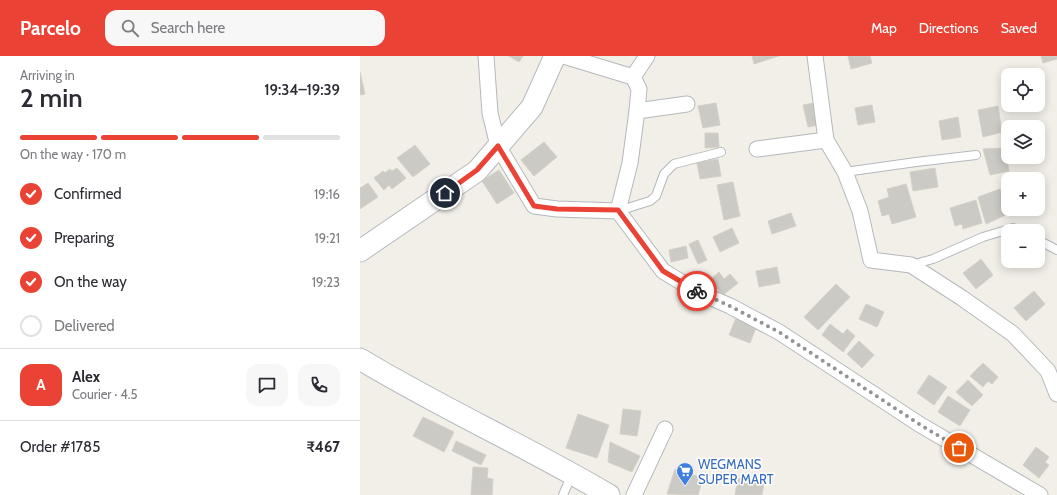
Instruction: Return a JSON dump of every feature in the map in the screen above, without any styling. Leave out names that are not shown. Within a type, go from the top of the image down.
[{"type":"main road","points":[[360,251],[477,170],[532,107],[555,56]]},
{"type":"main road","points":[[360,359],[397,382],[609,495]]},
{"type":"street","points":[[486,56],[490,113],[498,146],[534,206],[557,209],[618,210]]},
{"type":"street","points":[[564,56],[633,77],[639,89],[630,163],[618,210]]},
{"type":"street","points":[[633,77],[647,56]]},
{"type":"street","points":[[815,56],[826,140],[845,172],[860,211],[871,260],[911,265],[962,298],[1012,334],[1048,371],[1057,394]]},
{"type":"street","points":[[637,111],[688,104]]},
{"type":"street","points":[[757,149],[826,140]]},
{"type":"street","points":[[618,210],[663,271],[696,291],[730,306],[779,332],[919,424],[1040,495]]},
{"type":"street","points":[[634,495],[665,429]]},
{"type":"lane","points":[[618,210],[650,201],[656,196],[664,174],[674,164],[721,152]]},
{"type":"lane","points":[[845,172],[916,162],[976,156]]},
{"type":"lane","points":[[911,265],[933,259],[983,237],[1001,232]]},
{"type":"lane","points":[[1045,244],[1057,250]]},
{"type":"lane","points":[[564,495],[572,474]]},
{"type":"building","points":[[509,56],[523,56],[519,62]]},
{"type":"building","points":[[752,56],[779,56],[754,64]]},
{"type":"building","points":[[848,56],[870,56],[872,63],[851,69]]},
{"type":"building","points":[[1041,56],[1057,56],[1057,59],[1043,63]]},
{"type":"building","points":[[360,72],[365,94],[360,95]]},
{"type":"building","points":[[819,102],[824,124],[808,127],[803,105]]},
{"type":"building","points":[[716,103],[720,125],[703,128],[698,106]]},
{"type":"building","points":[[872,105],[875,122],[858,125],[855,108]]},
{"type":"building","points":[[998,106],[1001,132],[983,137],[978,110]]},
{"type":"building","points":[[958,117],[961,137],[942,140],[939,121]]},
{"type":"building","points":[[705,133],[718,133],[719,147],[705,148]]},
{"type":"building","points":[[544,142],[557,157],[534,176],[521,160]]},
{"type":"building","points":[[415,145],[430,164],[413,177],[397,158]]},
{"type":"building","points":[[1001,148],[1001,164],[1008,164],[1009,171],[990,175],[983,149]]},
{"type":"building","points":[[718,159],[721,176],[700,179],[697,163]]},
{"type":"building","points":[[397,168],[406,178],[392,189],[389,185],[384,190],[374,178],[383,171],[385,173],[390,169],[392,171]]},
{"type":"building","points":[[935,168],[938,187],[913,191],[910,172]]},
{"type":"building","points":[[499,170],[514,193],[497,204],[482,181]]},
{"type":"building","points":[[733,182],[740,216],[724,220],[717,185]]},
{"type":"building","points":[[368,183],[378,197],[360,209],[360,188]]},
{"type":"building","points":[[906,184],[916,217],[892,224],[889,214],[882,216],[878,201],[889,197],[887,189]]},
{"type":"building","points":[[1000,189],[1001,216],[1003,216],[986,224],[978,197]]},
{"type":"building","points":[[976,200],[982,223],[963,229],[962,224],[955,226],[950,208]]},
{"type":"building","points":[[791,213],[796,226],[772,234],[768,221]]},
{"type":"building","points":[[732,228],[739,243],[720,252],[713,237]]},
{"type":"building","points":[[698,240],[707,260],[698,264],[689,244]]},
{"type":"building","points":[[686,246],[688,258],[671,262],[669,250]]},
{"type":"building","points":[[981,259],[993,275],[976,289],[963,273]]},
{"type":"building","points":[[777,267],[780,283],[759,287],[756,271]]},
{"type":"building","points":[[719,272],[724,279],[730,274],[738,283],[723,295],[710,280]]},
{"type":"building","points":[[836,284],[850,297],[818,330],[804,317]]},
{"type":"building","points":[[1034,291],[1045,304],[1026,321],[1014,308]]},
{"type":"building","points":[[866,304],[884,312],[877,327],[859,319]]},
{"type":"building","points":[[736,318],[757,325],[750,343],[729,335]]},
{"type":"building","points":[[830,324],[843,334],[847,329],[855,336],[843,352],[822,335]]},
{"type":"building","points":[[859,341],[874,355],[862,368],[847,354]]},
{"type":"building","points":[[983,363],[998,377],[992,384],[988,381],[983,387],[970,376]]},
{"type":"building","points":[[929,375],[947,387],[934,405],[917,393]]},
{"type":"building","points":[[968,380],[983,395],[972,406],[956,392]]},
{"type":"building","points":[[948,396],[970,410],[960,426],[938,412]]},
{"type":"building","points":[[623,409],[641,411],[637,436],[620,434]]},
{"type":"building","points":[[578,414],[609,425],[597,458],[566,448]]},
{"type":"building","points":[[423,417],[454,432],[444,452],[413,436]]},
{"type":"building","points":[[456,441],[486,455],[481,465],[452,451]]},
{"type":"building","points":[[610,442],[640,456],[632,472],[608,462]]},
{"type":"building","points":[[1036,447],[1049,457],[1045,462],[1049,465],[1039,478],[1023,465]]},
{"type":"building","points":[[473,467],[488,468],[487,478],[493,479],[492,495],[471,495]]},
{"type":"building","name":"WEGMANS SUPER MART","points":[[675,469],[703,478],[698,495],[667,494]]},
{"type":"building","points":[[738,478],[764,484],[762,495],[735,495]]},
{"type":"way so far","points":[[697,291],[730,306],[779,332],[919,424],[959,448]]},
{"type":"place","name":"WEGMANS SUPER MART","points":[[685,486]]},
{"type":"route","points":[[445,193],[477,170],[498,146],[534,206],[557,209],[618,210],[663,271],[697,291]]}]
